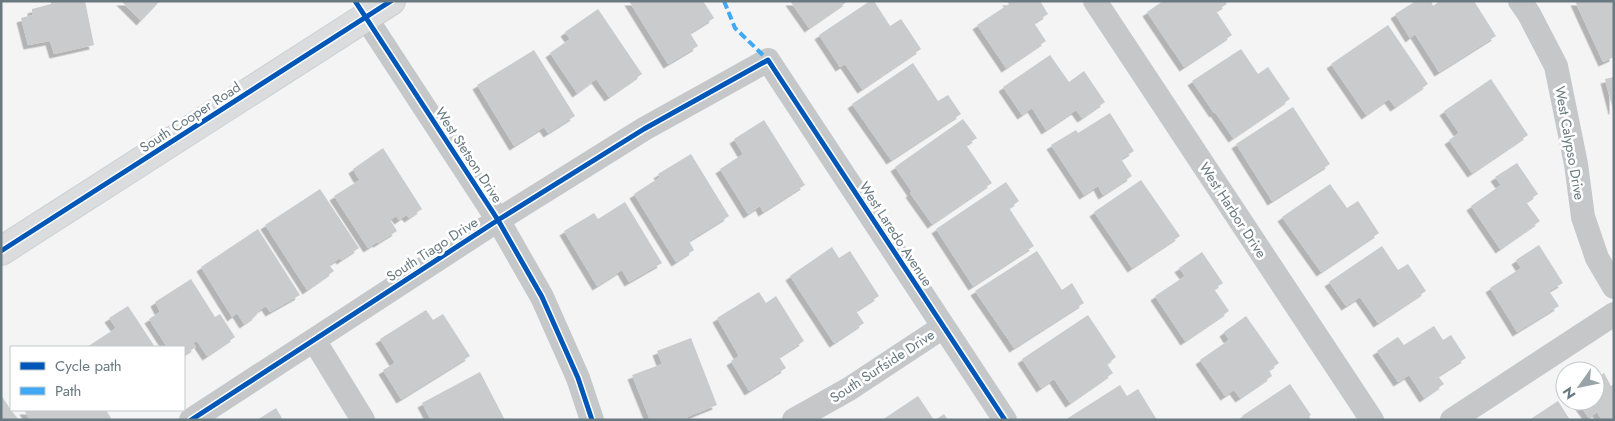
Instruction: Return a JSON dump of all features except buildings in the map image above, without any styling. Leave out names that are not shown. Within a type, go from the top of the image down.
[{"type":"main road","name":"South Cooper Road","points":[[1,250],[361,10],[392,1]]},
{"type":"street","name":"West Harbor Drive","points":[[1095,1],[1372,420]]},
{"type":"street","name":"West Calypso Drive","points":[[1520,1],[1529,14],[1556,66],[1576,164],[1583,217],[1597,258],[1614,287]]},
{"type":"street","name":"West Stetson Drive","points":[[361,10],[498,220],[542,298],[578,378],[592,420]]},
{"type":"street","name":"South Tiago Drive","points":[[191,420],[498,220],[644,128],[768,60]]},
{"type":"street","name":"West Laredo Avenue","points":[[768,60],[1005,420]]},
{"type":"street","points":[[1452,420],[1614,314]]},
{"type":"street","name":"South Surfside Drive","points":[[794,420],[849,389],[944,326]]},
{"type":"street","points":[[314,340],[363,420]]},
{"type":"marked path","points":[[724,1],[735,28],[768,60]]},
{"type":"cycle path","points":[[355,1],[498,220],[542,297],[578,378],[592,420]]},
{"type":"cycle path","points":[[1,251],[391,1]]},
{"type":"cycle path","points":[[191,420],[498,220],[644,129],[768,60],[1005,420]]}]
